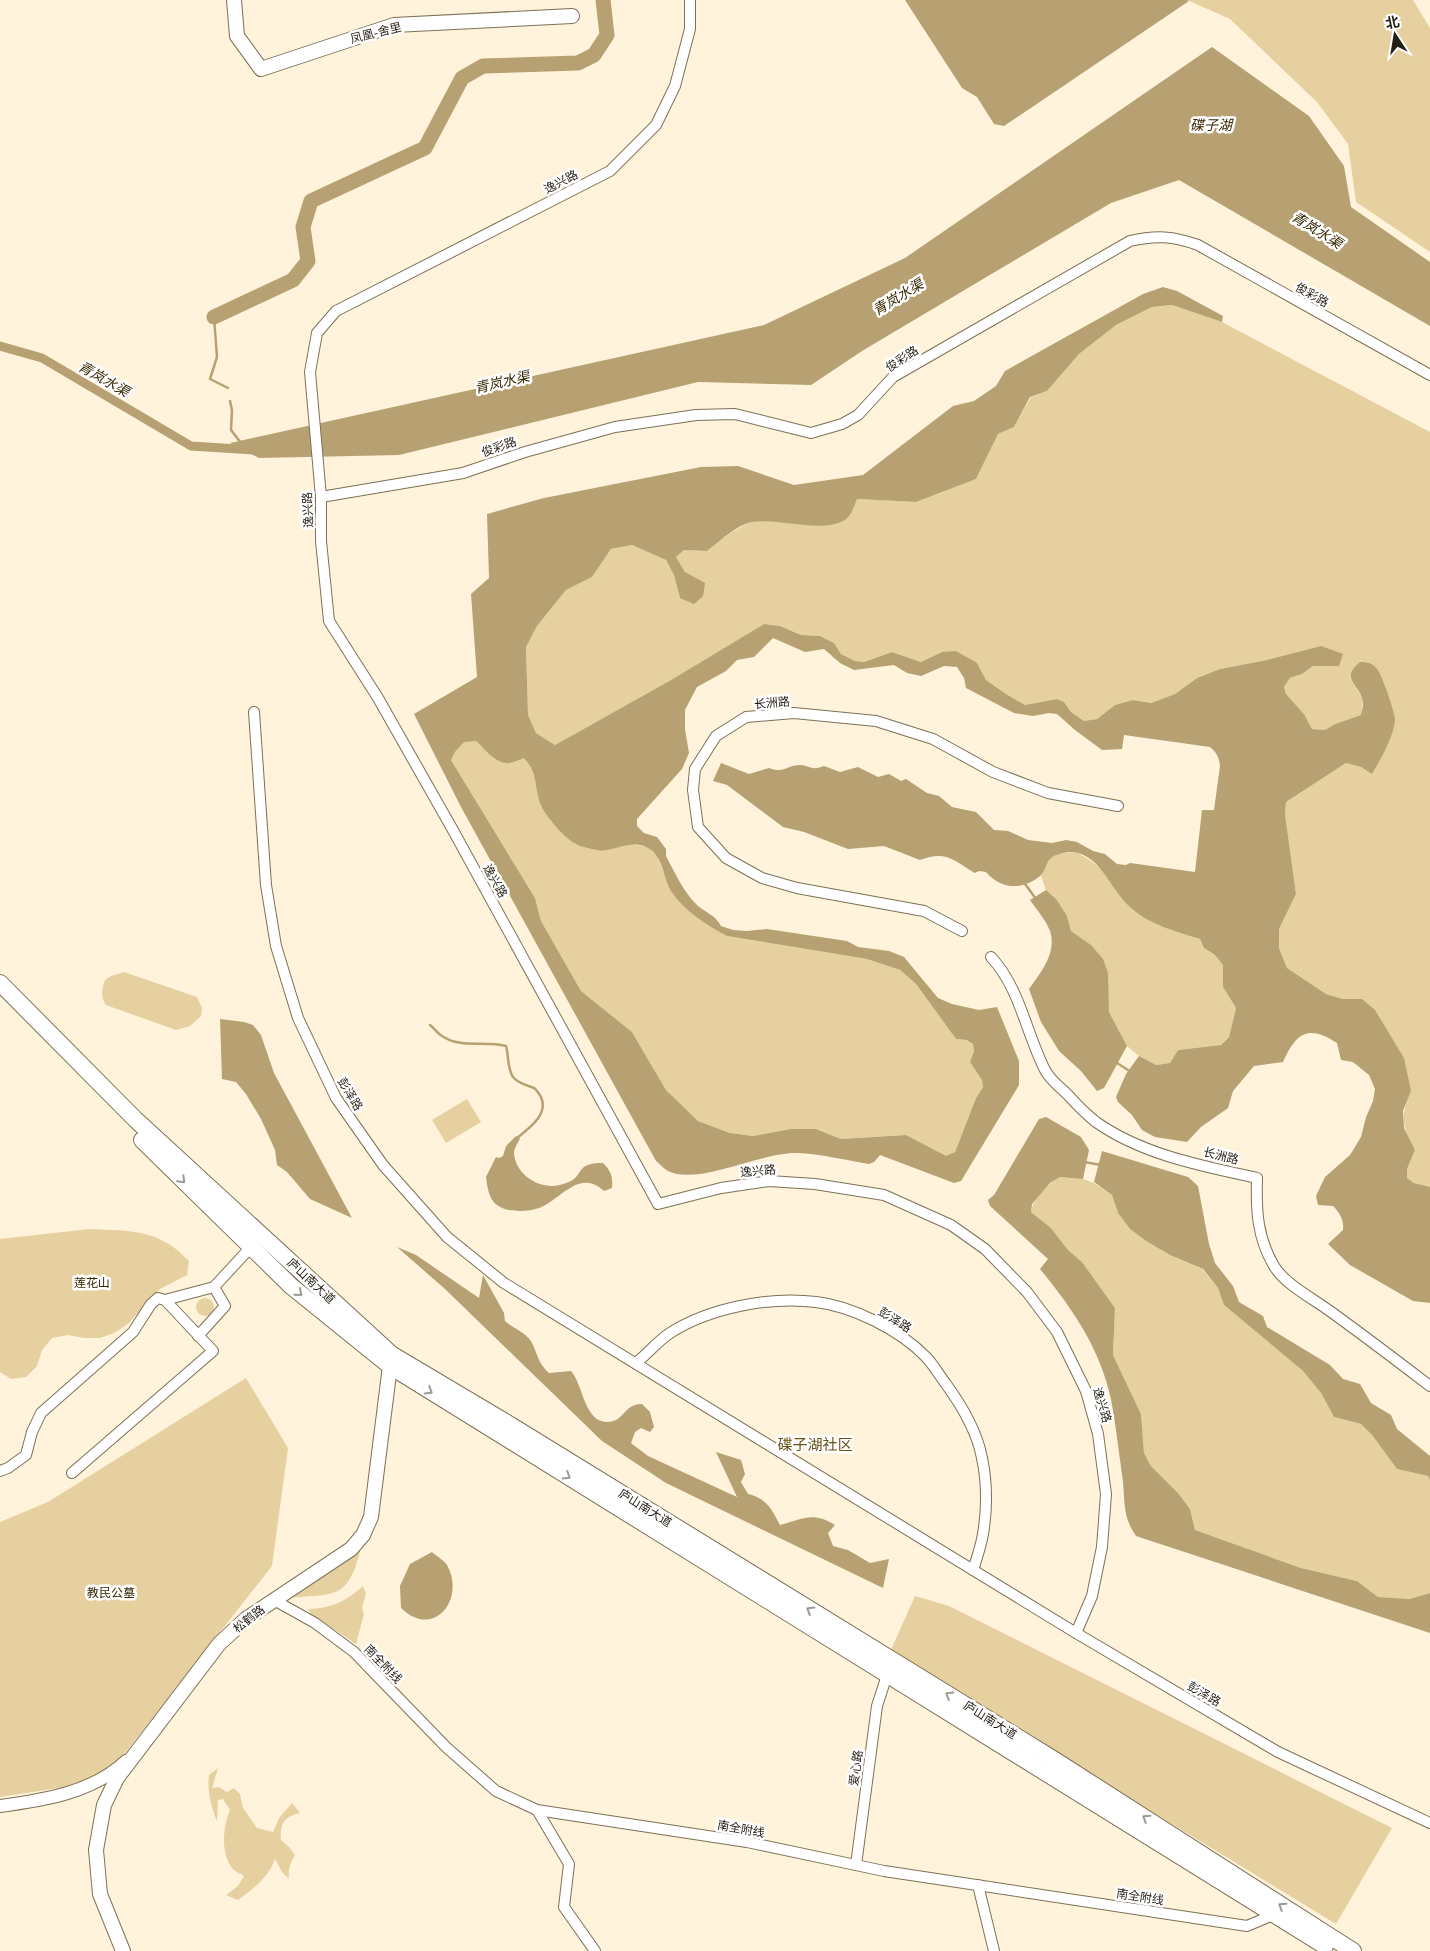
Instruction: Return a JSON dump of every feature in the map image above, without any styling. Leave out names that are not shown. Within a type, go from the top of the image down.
[{"type":"highway","name":"庐山南大道","points":[[0,983],[136,1120],[390,1360],[521,1432],[1053,1758],[1353,1951]]},
{"type":"highway","name":"庐山南大道","points":[[0,996],[291,1286],[390,1360],[887,1675],[1333,1951]]},
{"type":"main road","name":"凤凰-舍里","points":[[234,0],[237,36],[260,69],[394,25],[572,16]]},
{"type":"main road","name":"松鹤路","points":[[141,1748],[219,1644],[246,1619],[351,1548],[363,1535],[371,1517],[390,1360]]},
{"type":"main road","points":[[123,1951],[100,1894],[96,1850],[104,1805],[118,1778],[141,1748]]},
{"type":"street","name":"逸兴路","points":[[690,0],[690,29],[675,86],[656,125],[610,171],[336,311],[317,333],[310,372],[321,497],[322,541],[330,621],[378,698],[454,832],[658,1204],[721,1188],[769,1181],[816,1184],[884,1195],[951,1225],[985,1249],[1027,1292],[1057,1332],[1086,1391],[1098,1434],[1106,1494],[1102,1547],[1092,1596],[1076,1633]]},
{"type":"street","name":"俊彩路","points":[[321,497],[463,473],[525,452],[615,427],[687,416],[734,414],[811,433],[842,424],[858,415],[893,377],[1130,241],[1148,237],[1177,237],[1198,246],[1430,375]]},
{"type":"street","name":"彭泽路","points":[[254,712],[266,885],[276,946],[298,1018],[336,1098],[382,1165],[447,1237],[504,1283],[1076,1633],[1278,1752],[1430,1823]]},
{"type":"street","name":"长洲路","points":[[962,931],[924,911],[797,888],[762,878],[726,858],[698,827],[693,790],[695,769],[716,736],[746,717],[794,713],[876,721],[933,739],[993,772],[1048,793],[1118,806]]},
{"type":"street","name":"长洲路","points":[[990,958],[1006,978],[1018,1002],[1046,1072],[1079,1107],[1104,1127],[1140,1147],[1211,1168],[1257,1178],[1256,1212],[1259,1230],[1274,1268],[1293,1286],[1430,1386]]},
{"type":"street","points":[[0,1470],[8,1468],[26,1455],[32,1432],[41,1413],[133,1332],[151,1304],[158,1298],[165,1300],[214,1287],[251,1247]]},
{"type":"street","points":[[198,1336],[225,1306],[214,1287]]},
{"type":"street","points":[[72,1472],[213,1351],[165,1300]]},
{"type":"street","name":"彭泽路","points":[[636,1363],[669,1333],[697,1319],[727,1309],[769,1301],[816,1302],[853,1311],[891,1330],[926,1357],[952,1392],[970,1422],[982,1457],[986,1490],[983,1533],[973,1570]]},
{"type":"street","name":"南全附线","points":[[274,1600],[315,1623],[354,1652],[446,1747],[496,1792],[537,1810],[747,1842],[884,1871],[1247,1926],[1273,1914]]},
{"type":"street","name":"爱心路","points":[[856,1865],[877,1706],[887,1675]]},
{"type":"street","name":"松鹤路","points":[[0,1806],[60,1796],[98,1782],[141,1748]]},
{"type":"street","points":[[537,1810],[569,1864],[564,1907],[594,1951]]},
{"type":"street","points":[[978,1885],[994,1951]]},
{"type":"green space","points":[[1187,0],[1413,0],[1430,28],[1430,252],[1356,202],[1348,144],[1317,102],[1230,19]]},
{"type":"green space","points":[[1172,305],[1222,322],[1430,432],[1430,1187],[1414,1183],[1407,1178],[1407,1169],[1415,1150],[1404,1121],[1405,1108],[1411,1091],[1362,999],[1343,999],[1326,994],[1287,968],[1279,948],[1279,929],[1296,894],[1285,814],[1286,802],[1346,763],[1361,767],[1372,773],[1388,744],[1395,719],[1360,662],[1354,668],[1351,678],[1362,697],[1361,715],[1335,724],[1325,730],[1312,729],[1304,714],[1286,694],[1284,687],[1290,678],[1302,674],[1313,666],[1339,666],[1267,660],[1220,669],[1197,678],[1175,694],[1151,703],[1133,700],[1115,705],[1097,719],[1084,721],[1071,712],[1064,702],[1057,699],[1025,705],[986,680],[977,663],[942,652],[921,662],[892,652],[864,662],[855,661],[841,654],[834,643],[820,636],[801,635],[780,626],[764,624],[671,680],[555,745],[536,733],[528,715],[526,647],[537,626],[566,590],[592,577],[611,549],[632,545],[666,560],[674,575],[680,598],[685,572],[676,557],[684,550],[707,551],[749,522],[852,512],[857,499],[916,502],[976,479],[998,434],[1014,427],[1031,397],[1047,391],[1079,354],[1116,325],[1152,307]]},
{"type":"green space","points":[[464,741],[476,741],[489,754],[514,762],[524,757],[533,768],[541,805],[551,821],[575,844],[599,850],[631,844],[648,847],[657,856],[671,890],[727,936],[867,959],[900,970],[916,984],[956,1039],[967,1040],[973,1044],[974,1051],[970,1062],[982,1080],[983,1087],[976,1098],[955,1152],[946,1157],[906,1135],[841,1139],[816,1129],[791,1129],[753,1136],[730,1133],[698,1121],[666,1090],[632,1032],[581,991],[541,921],[535,898],[451,760]]},
{"type":"green space","points":[[1060,853],[1078,853],[1091,861],[1105,872],[1121,897],[1173,930],[1200,939],[1204,948],[1215,955],[1223,965],[1223,987],[1236,1008],[1229,1037],[1221,1045],[1178,1050],[1170,1063],[1156,1065],[1139,1056],[1127,1046],[1109,1012],[1108,995],[1091,945],[1071,931],[1067,916],[1057,900],[1046,890],[1041,876],[1050,858]]},
{"type":"green space","points":[[124,972],[197,997],[202,1008],[201,1016],[190,1026],[176,1030],[106,1005],[102,993],[105,980]]},
{"type":"green space","points":[[467,1099],[481,1122],[446,1143],[432,1120]]},
{"type":"green space","points":[[1060,1177],[1083,1179],[1094,1183],[1112,1195],[1118,1213],[1130,1229],[1170,1255],[1202,1269],[1218,1288],[1224,1305],[1303,1371],[1321,1393],[1334,1417],[1361,1424],[1372,1435],[1397,1469],[1428,1476],[1430,1480],[1430,1593],[1411,1599],[1378,1597],[1357,1581],[1301,1568],[1195,1530],[1190,1509],[1178,1493],[1151,1466],[1144,1453],[1141,1414],[1113,1355],[1115,1308],[1082,1262],[1068,1250],[1051,1228],[1031,1212],[1032,1206],[1042,1192]]},
{"type":"green space","name":"莲花山","points":[[90,1229],[119,1230],[155,1237],[167,1243],[189,1261],[187,1275],[160,1289],[128,1324],[114,1333],[100,1338],[68,1335],[52,1338],[42,1350],[37,1366],[26,1377],[11,1379],[0,1372],[0,1239]]},
{"type":"green space","points":[[201,1298],[209,1298],[214,1303],[212,1314],[201,1316],[196,1311],[196,1303]]},
{"type":"green space","name":"教民公墓","points":[[246,1378],[288,1448],[272,1566],[122,1757],[98,1776],[65,1787],[0,1797],[0,1522],[48,1502]]},
{"type":"green space","points":[[362,1543],[352,1575],[346,1584],[338,1590],[318,1596],[285,1598]]},
{"type":"green space","points":[[363,1586],[366,1594],[362,1608],[364,1614],[356,1644],[310,1613],[308,1609],[331,1606],[350,1596]]},
{"type":"green space","points":[[915,1596],[949,1606],[1392,1828],[1336,1924],[890,1652]]},
{"type":"green space","points":[[218,1768],[212,1788],[219,1787],[227,1792],[234,1788],[240,1794],[243,1808],[257,1828],[273,1832],[279,1818],[292,1803],[300,1813],[290,1816],[284,1822],[281,1829],[281,1840],[295,1855],[290,1866],[289,1879],[282,1872],[275,1859],[265,1877],[238,1900],[226,1895],[238,1886],[244,1876],[233,1869],[224,1848],[224,1832],[230,1810],[223,1799],[218,1800],[217,1821],[209,1793],[209,1775]]},
{"type":"water","points":[[905,0],[1189,1],[1004,126],[994,124],[977,97],[962,88]]},
{"type":"water","name":"碟子湖","points":[[1212,47],[1309,116],[1344,166],[1351,207],[1430,262],[1430,326],[1179,180],[1111,203],[862,351],[811,385],[698,382],[399,455],[259,458],[230,443],[764,325],[905,258]]},
{"type":"water","points":[[1163,287],[1177,291],[1223,316],[1222,322],[1172,305],[1152,307],[1116,325],[1079,354],[1047,391],[1030,397],[1014,427],[998,434],[976,479],[916,502],[857,499],[848,517],[834,524],[811,526],[763,521],[747,523],[707,551],[684,550],[676,557],[685,572],[705,583],[703,596],[694,604],[680,598],[674,575],[666,560],[632,545],[611,549],[592,577],[566,590],[537,626],[526,647],[528,715],[536,733],[555,745],[671,680],[764,624],[780,626],[801,635],[820,636],[834,643],[841,654],[855,661],[864,662],[892,652],[921,662],[942,652],[956,651],[977,663],[986,680],[1025,705],[1057,699],[1064,702],[1071,712],[1084,721],[1097,719],[1115,705],[1133,700],[1151,703],[1175,694],[1197,678],[1220,669],[1267,660],[1321,646],[1343,654],[1339,666],[1313,666],[1302,674],[1290,678],[1284,687],[1286,694],[1304,714],[1312,729],[1325,730],[1335,724],[1361,715],[1362,697],[1351,678],[1351,673],[1360,662],[1374,665],[1385,685],[1395,720],[1389,741],[1372,774],[1361,767],[1346,763],[1286,802],[1285,814],[1296,894],[1279,929],[1279,948],[1287,968],[1326,994],[1343,999],[1362,999],[1375,1010],[1404,1058],[1411,1091],[1403,1111],[1404,1128],[1415,1150],[1407,1169],[1407,1178],[1414,1183],[1430,1187],[1430,1303],[1413,1301],[1350,1265],[1328,1244],[1343,1230],[1342,1220],[1340,1214],[1333,1206],[1318,1205],[1316,1196],[1325,1177],[1350,1155],[1361,1137],[1375,1089],[1369,1075],[1353,1062],[1341,1060],[1337,1043],[1327,1037],[1311,1033],[1298,1038],[1283,1062],[1254,1066],[1233,1091],[1228,1108],[1201,1127],[1187,1142],[1155,1137],[1142,1130],[1132,1115],[1118,1102],[1116,1097],[1126,1074],[1139,1056],[1156,1065],[1170,1063],[1178,1050],[1221,1045],[1229,1037],[1236,1008],[1223,987],[1223,965],[1215,955],[1204,948],[1200,939],[1163,927],[1140,915],[1125,902],[1092,860],[1078,853],[1066,852],[1058,854],[1049,860],[1041,875],[1033,881],[1019,886],[1004,885],[986,872],[979,871],[975,873],[943,856],[920,860],[884,846],[848,849],[804,832],[783,827],[727,785],[713,781],[721,763],[749,774],[769,768],[782,770],[796,765],[814,768],[824,766],[840,772],[858,767],[878,777],[889,774],[901,781],[906,779],[927,793],[939,796],[952,807],[976,812],[994,830],[1008,831],[1028,840],[1052,843],[1066,840],[1077,842],[1093,851],[1105,854],[1117,864],[1126,865],[1130,863],[1195,872],[1202,810],[1214,810],[1220,766],[1217,755],[1210,747],[1124,735],[1122,749],[1102,750],[1057,714],[1049,713],[1033,716],[1014,713],[966,688],[964,678],[957,667],[944,666],[921,676],[907,673],[894,665],[854,670],[840,663],[824,649],[805,652],[773,638],[754,657],[737,660],[726,671],[697,687],[685,710],[685,729],[689,753],[682,769],[637,819],[637,826],[644,833],[657,837],[666,849],[666,856],[684,889],[693,901],[714,917],[721,926],[733,930],[767,929],[847,941],[858,947],[889,951],[904,957],[938,998],[952,1004],[979,1010],[997,1007],[1019,1061],[1019,1085],[961,1181],[954,1183],[880,1155],[874,1162],[869,1164],[815,1155],[782,1154],[713,1172],[681,1174],[668,1171],[656,1161],[461,807],[414,714],[477,677],[471,594],[489,578],[487,514],[544,498],[701,467],[738,466],[794,485],[863,475],[953,406],[974,401],[996,386],[1005,371],[1143,294]],"holes":[[[476,741],[501,762],[510,763],[524,758],[534,774],[542,808],[565,836],[574,843],[596,850],[609,850],[629,845],[642,845],[648,848],[660,861],[668,885],[682,905],[696,917],[727,936],[867,959],[900,970],[916,984],[956,1039],[967,1040],[973,1044],[974,1051],[970,1062],[982,1080],[983,1087],[976,1098],[955,1152],[946,1156],[906,1135],[841,1139],[816,1129],[791,1129],[753,1136],[730,1133],[698,1121],[666,1090],[632,1032],[581,991],[541,921],[535,898],[451,760],[464,742]]]},
{"type":"water","points":[[1046,890],[1057,900],[1067,916],[1071,931],[1091,945],[1103,959],[1108,973],[1109,1012],[1127,1046],[1104,1088],[1097,1091],[1081,1071],[1059,1051],[1041,1022],[1029,989],[1050,955],[1052,939],[1050,931],[1030,900]]},
{"type":"water","points":[[220,1019],[253,1025],[261,1035],[274,1073],[352,1218],[310,1199],[287,1172],[277,1165],[275,1150],[261,1119],[246,1094],[236,1082],[222,1079]]},
{"type":"water","points":[[1046,1117],[1081,1137],[1089,1150],[1083,1179],[1060,1177],[1050,1183],[1032,1204],[1031,1212],[1051,1228],[1068,1250],[1082,1262],[1115,1308],[1113,1355],[1141,1414],[1144,1453],[1151,1466],[1178,1493],[1190,1509],[1195,1530],[1301,1568],[1357,1581],[1378,1597],[1410,1599],[1430,1593],[1430,1633],[1136,1536],[1125,1510],[1113,1409],[1100,1363],[1074,1314],[1040,1269],[1048,1259],[990,1206],[988,1200],[994,1195],[1039,1119]]},
{"type":"water","points":[[516,1136],[520,1138],[514,1151],[515,1160],[522,1172],[532,1181],[552,1186],[560,1185],[574,1179],[586,1166],[603,1163],[611,1174],[612,1188],[604,1191],[595,1185],[578,1184],[539,1208],[518,1211],[501,1208],[494,1203],[490,1196],[486,1177],[496,1157],[503,1156],[506,1146]]},
{"type":"water","points":[[1102,1151],[1188,1177],[1198,1186],[1209,1244],[1215,1263],[1233,1286],[1239,1302],[1263,1316],[1267,1327],[1330,1365],[1343,1379],[1360,1384],[1371,1403],[1391,1415],[1397,1429],[1430,1456],[1430,1480],[1428,1476],[1397,1469],[1372,1435],[1361,1424],[1334,1417],[1321,1393],[1303,1371],[1224,1305],[1218,1288],[1203,1269],[1170,1255],[1130,1229],[1118,1213],[1112,1195],[1094,1182]]},
{"type":"water","points":[[397,1247],[416,1255],[479,1298],[483,1275],[504,1313],[505,1321],[531,1341],[540,1361],[549,1373],[571,1371],[593,1416],[599,1420],[613,1421],[631,1407],[642,1404],[650,1412],[654,1427],[650,1432],[641,1428],[635,1432],[631,1443],[648,1456],[737,1497],[716,1452],[741,1460],[745,1474],[741,1482],[748,1494],[764,1501],[780,1525],[802,1519],[820,1518],[835,1525],[828,1533],[833,1546],[848,1550],[870,1563],[889,1559],[883,1588],[666,1483],[602,1441],[445,1289]]},
{"type":"water","points":[[432,1552],[447,1565],[452,1578],[452,1591],[444,1611],[435,1617],[425,1620],[413,1617],[401,1608],[400,1586],[410,1564]]},
{"type":"waterway","points":[[214,317],[293,280],[308,261],[303,227],[311,201],[425,148],[462,78],[483,66],[578,63],[594,55],[607,35],[603,0]]},
{"type":"waterway","points":[[214,317],[217,357],[210,379],[228,388]]},
{"type":"waterway","name":"青岚水渠","points":[[0,346],[42,358],[191,446],[254,450]]},
{"type":"waterway","points":[[230,401],[232,410],[231,430],[241,443]]},
{"type":"waterway","points":[[1023,881],[1036,899]]},
{"type":"waterway","points":[[430,1025],[449,1040],[506,1046],[513,1077],[520,1083],[535,1089],[541,1097],[543,1104],[540,1116],[517,1138]]},
{"type":"waterway","points":[[1117,1063],[1131,1072]]},
{"type":"waterway","points":[[1084,1162],[1101,1165]]},
{"type":"district","name":"碟子湖社区","points":[[815,1445]]}]
